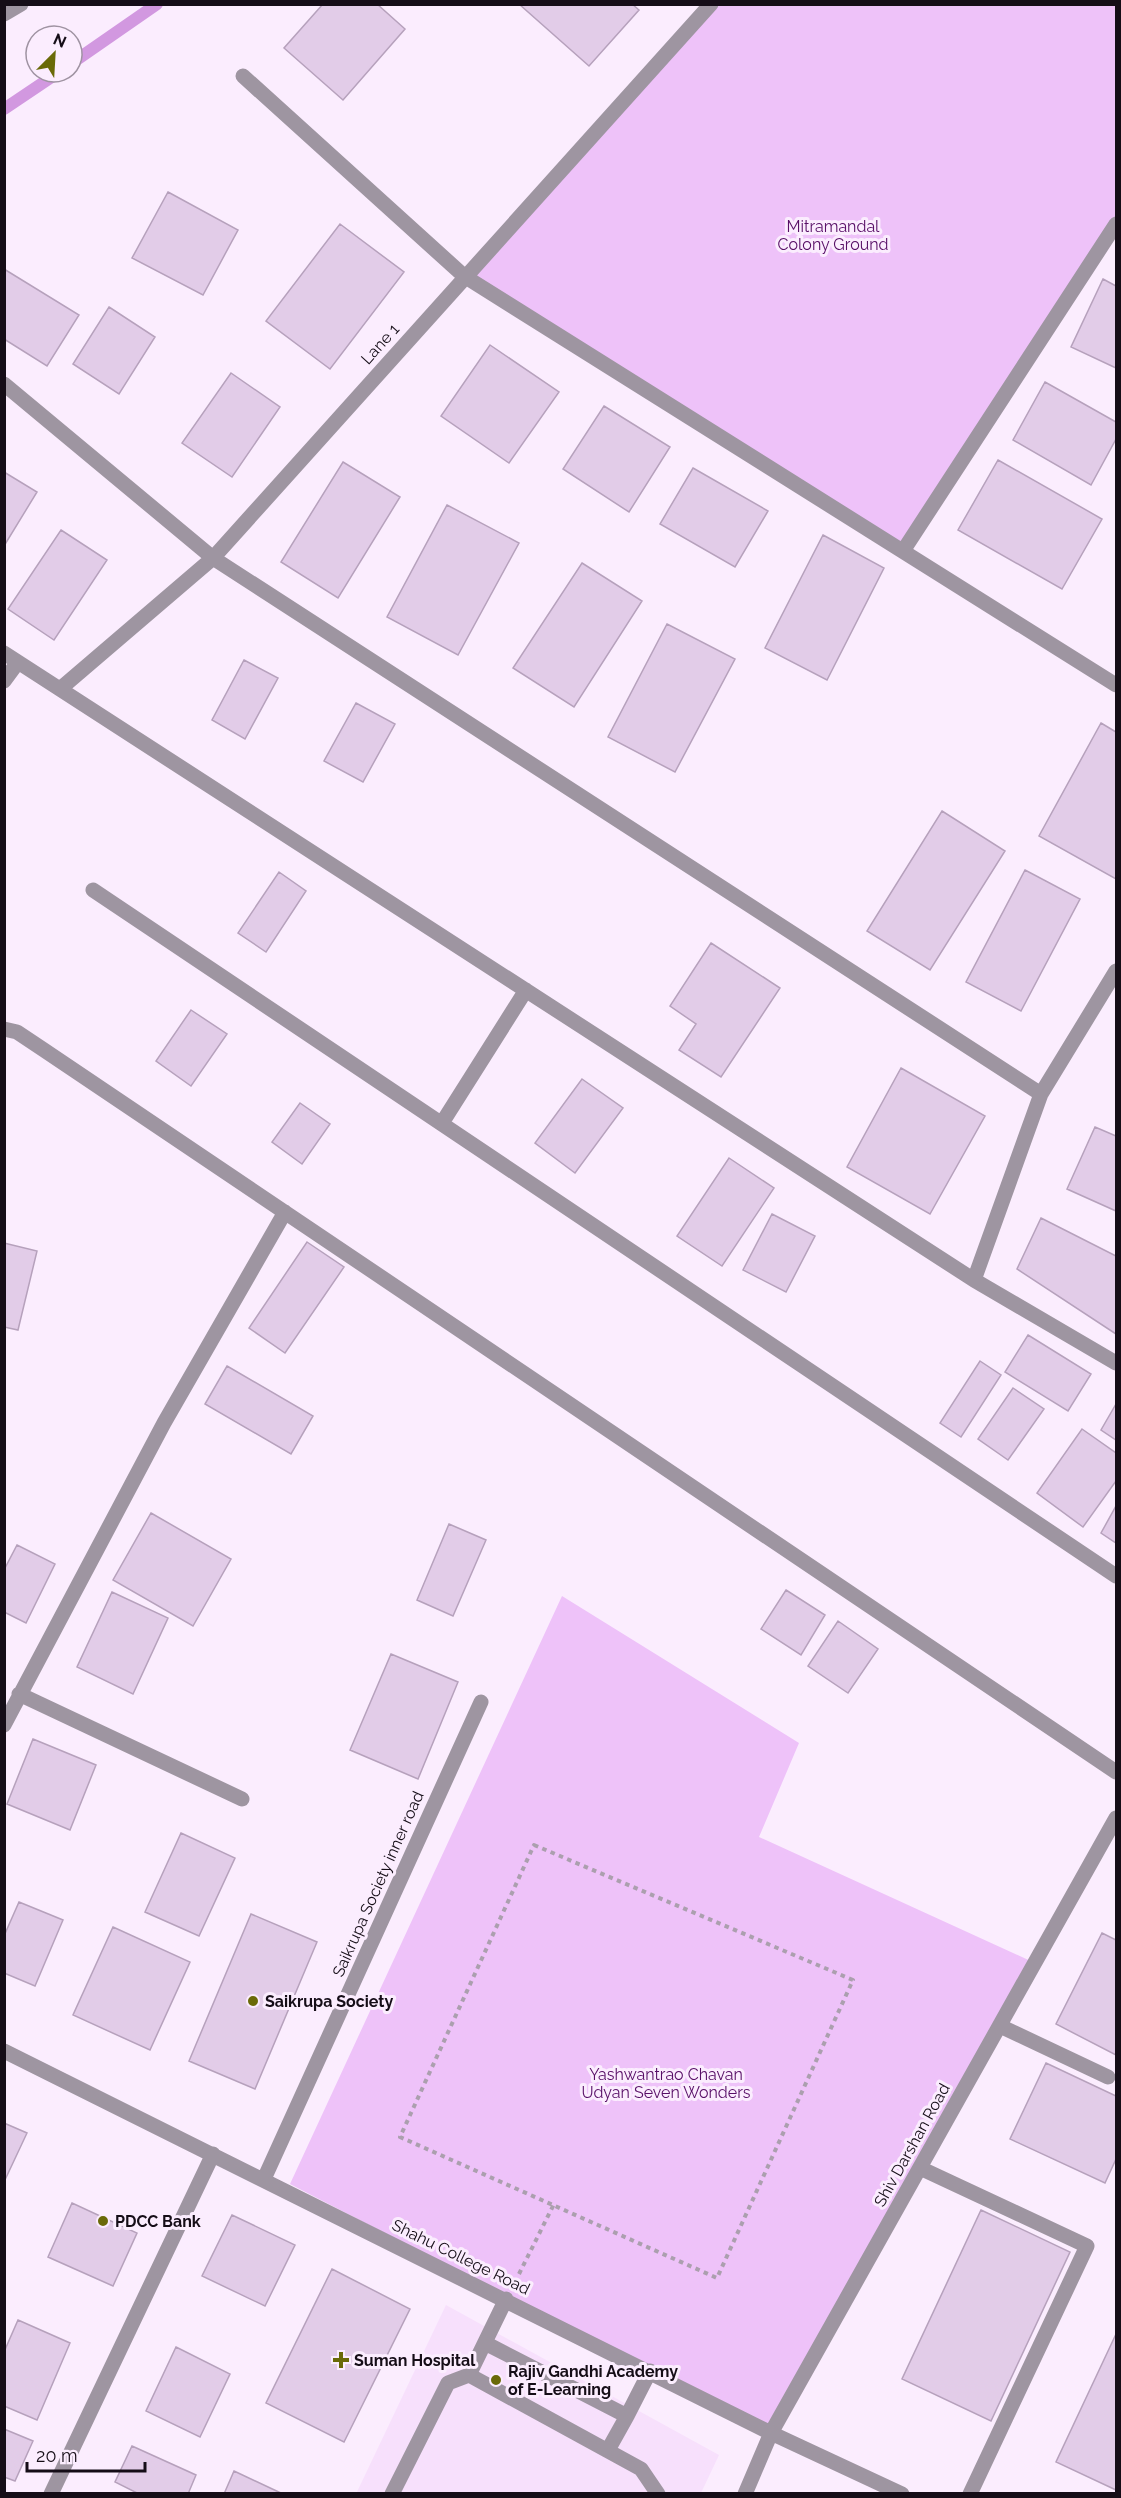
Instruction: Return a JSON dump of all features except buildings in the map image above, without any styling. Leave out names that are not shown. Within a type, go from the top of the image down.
[{"type":"street","points":[[4,14],[21,4]]},
{"type":"street","name":"Lane 1","points":[[60,689],[213,558],[464,276],[711,4]]},
{"type":"street","points":[[243,76],[464,276],[1116,685]]},
{"type":"street","points":[[903,551],[1116,224]]},
{"type":"street","points":[[4,384],[213,558],[1041,1095]]},
{"type":"street","points":[[4,653],[974,1280],[1116,1363]]},
{"type":"street","points":[[4,681],[18,662]]},
{"type":"street","points":[[93,890],[1116,1576]]},
{"type":"street","points":[[974,1280],[1041,1095],[1116,971]]},
{"type":"street","points":[[442,1123],[526,990]]},
{"type":"street","points":[[4,1029],[26,1038],[1116,1772]]},
{"type":"street","points":[[4,1725],[164,1423],[285,1212]]},
{"type":"street","points":[[19,1694],[242,1799]]},
{"type":"street","name":"Saikrupa Society inner road","points":[[264,2179],[481,1702]]},
{"type":"street","name":"Shiv Darshan Road","points":[[745,2493],[771,2433],[1116,1818]]},
{"type":"street","points":[[1000,2026],[1108,2077]]},
{"type":"street","name":"Shahu College Road","points":[[4,2051],[506,2299],[771,2433],[902,2493]]},
{"type":"street","points":[[51,2493],[213,2154]]},
{"type":"street","points":[[920,2168],[1087,2246],[970,2493]]},
{"type":"street","points":[[392,2493],[448,2383],[469,2375],[506,2299]]},
{"type":"street","points":[[485,2343],[627,2416]]},
{"type":"street","points":[[608,2450],[650,2371]]},
{"type":"street","points":[[469,2375],[641,2469],[658,2493]]},
{"type":"path","points":[[534,1845],[853,1980],[717,2278],[554,2204],[400,2137],[534,1845]]},
{"type":"path","points":[[506,2299],[554,2204]]},
{"type":"shaded area","name":"Rajiv Gandhi Academy of E-Learning","points":[[446,2305],[719,2455],[701,2493],[356,2494]]},
{"type":"green space","name":"Mitramandal Colony Ground","points":[[711,5],[1116,5],[1116,224],[903,551],[464,276]]},
{"type":"green space","name":"Yashwantrao Chavan Udyan Seven Wonders","points":[[562,1596],[799,1743],[759,1837],[1035,1963],[771,2433],[290,2184]]},
{"type":"waterway","points":[[84,55],[157,4]]},
{"type":"waterway","points":[[4,109],[41,84]]},
{"type":"place","name":"Saikrupa Society","points":[[253,2001]]},
{"type":"place","name":"PDCC Bank","points":[[103,2221]]},
{"type":"place","name":"Suman Hospital","points":[[341,2360]]},
{"type":"place","name":"Rajiv Gandhi Academy of E-Learning","points":[[496,2380]]}]
